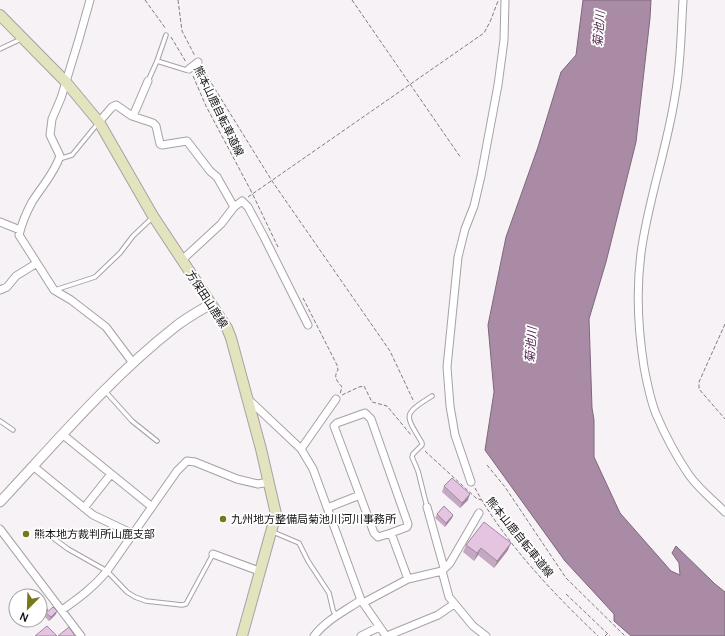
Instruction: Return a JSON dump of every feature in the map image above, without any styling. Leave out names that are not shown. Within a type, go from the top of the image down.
[{"type":"main road","name":"方保田山鹿線","points":[[0,15],[65,81],[99,122],[153,216],[227,328],[231,338],[248,399],[276,514],[242,636]]},
{"type":"street","points":[[90,0],[79,39],[52,119],[50,135],[60,156],[48,180],[32,201],[23,220],[19,235],[54,290],[71,300],[106,327],[133,363]]},
{"type":"street","points":[[471,482],[455,435],[450,406],[447,367],[458,257],[465,229],[474,206],[481,176],[504,40],[505,0]]},
{"type":"street","points":[[683,0],[676,96],[641,251],[637,301],[640,343],[647,381],[656,414],[674,451],[697,484],[725,512]]},
{"type":"street","points":[[189,70],[198,62]]},
{"type":"street","points":[[133,116],[148,81]]},
{"type":"street","points":[[99,122],[112,107],[116,105],[133,116],[153,123],[156,126],[160,144],[162,145],[187,141],[210,171],[217,177],[234,207]]},
{"type":"street","points":[[182,260],[221,224],[234,207],[242,201],[248,207],[264,237],[308,325]]},
{"type":"street","points":[[0,222],[20,230]]},
{"type":"street","points":[[0,290],[7,287],[16,276],[37,263]]},
{"type":"street","points":[[0,502],[62,434],[133,363],[176,326],[211,304]]},
{"type":"street","points":[[301,449],[338,398]]},
{"type":"street","points":[[248,399],[301,449],[313,469],[362,602],[386,636],[438,614],[454,604]]},
{"type":"street","points":[[365,413],[370,419],[408,524],[407,527],[391,533],[378,537],[374,533],[334,426],[337,423],[365,413]]},
{"type":"street","points":[[62,434],[152,507]]},
{"type":"street","points":[[62,610],[91,588],[107,571],[177,471],[187,461],[195,462],[237,479],[258,484],[269,482]]},
{"type":"street","points":[[33,466],[93,516],[133,534]]},
{"type":"street","points":[[84,508],[111,474]]},
{"type":"street","points":[[327,508],[360,495]]},
{"type":"street","points":[[427,508],[449,597],[473,626],[486,636]]},
{"type":"street","points":[[314,636],[336,616],[362,602],[408,579],[443,570],[450,563],[479,513]]},
{"type":"street","points":[[0,529],[81,636]]},
{"type":"street","points":[[391,533],[408,579]]},
{"type":"street","points":[[213,554],[259,571]]},
{"type":"street","points":[[361,636],[379,627]]},
{"type":"lane","points":[[148,81],[168,34]]},
{"type":"lane","points":[[0,50],[22,38]]},
{"type":"lane","points":[[157,61],[189,70]]},
{"type":"lane","points":[[59,159],[72,155],[99,122]]},
{"type":"lane","points":[[54,290],[95,277],[120,253],[133,236],[153,216]]},
{"type":"lane","points":[[105,391],[132,421],[158,442]]},
{"type":"lane","points":[[427,508],[418,471],[412,457],[422,442],[410,421],[409,416],[410,412],[432,396]]},
{"type":"lane","points":[[0,421],[13,430]]},
{"type":"lane","points":[[272,531],[299,543],[308,561],[329,593],[336,616]]},
{"type":"lane","points":[[45,532],[68,549],[107,571],[127,592],[140,600],[182,605],[186,604],[213,554]]},
{"type":"path","points":[[145,0],[165,28]]},
{"type":"path","points":[[178,0],[182,31],[198,62],[272,181],[390,351],[416,407]]},
{"type":"path","points":[[352,0],[461,158]]},
{"type":"path","points":[[242,201],[484,33],[490,22],[498,0]]},
{"type":"path","name":"熊本山鹿自転車道線","points":[[168,34],[179,49],[196,82],[206,106],[253,196]]},
{"type":"path","points":[[725,324],[699,382],[699,389],[725,420]]},
{"type":"path","points":[[338,398],[364,386],[372,402],[387,406],[412,436]]},
{"type":"path","name":"熊本山鹿自転車道線","points":[[420,447],[476,498],[482,500],[494,519],[542,579],[598,636]]},
{"type":"path","points":[[487,465],[505,487],[566,578],[625,636]]},
{"type":"path","points":[[471,482],[482,500]]},
{"type":"path","points":[[566,594],[610,636]]},
{"type":"water","name":"菊池川","points":[[583,0],[651,0],[636,142],[606,262],[589,319],[592,408],[594,420],[594,457],[620,513],[671,571],[680,575],[679,563],[672,553],[676,546],[725,592],[725,636],[631,636],[614,621],[614,614],[565,561],[485,450],[494,392],[488,325],[506,237],[538,147],[561,72],[576,55]]},
{"type":"building","points":[[452,478],[470,494],[462,503],[444,486]]},
{"type":"building","points":[[444,506],[453,515],[446,523],[437,514]]},
{"type":"building","points":[[484,522],[511,543],[497,561],[481,548],[477,553],[466,545]]},
{"type":"building","points":[[53,607],[57,611],[51,617],[48,615],[48,611]]},
{"type":"building","points":[[48,627],[57,636],[35,636]]},
{"type":"building","points":[[69,627],[75,636],[58,636]]},
{"type":"place","name":"九州地方整備局菊池川河川事務所","points":[[223,519]]},
{"type":"place","name":"熊本地方裁判所山鹿支部","points":[[26,534]]}]
